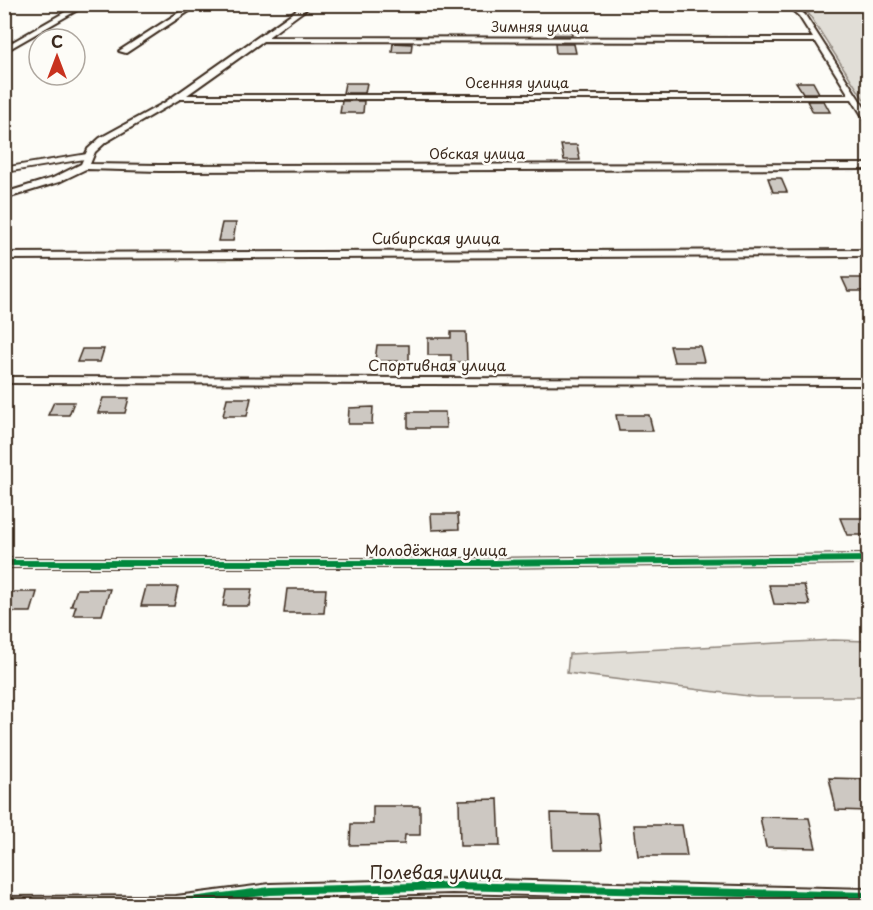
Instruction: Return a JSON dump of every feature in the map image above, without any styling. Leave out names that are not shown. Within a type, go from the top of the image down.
[{"type":"street","points":[[4,50],[85,4]]},
{"type":"street","points":[[123,51],[197,4]]},
{"type":"street","points":[[4,195],[56,180],[85,166],[95,146],[103,140],[180,97],[214,70],[263,39],[310,4]]},
{"type":"street","points":[[788,4],[802,15],[868,118]]},
{"type":"street","name":"Зимняя улица","points":[[263,39],[818,40]]},
{"type":"street","name":"Осенняя улица","points":[[180,97],[855,97]]},
{"type":"street","name":"Обская улица","points":[[85,166],[159,168],[868,167]]},
{"type":"street","name":"Сибирская улица","points":[[4,256],[868,253]]},
{"type":"street","name":"Спортивная улица","points":[[4,380],[868,382]]},
{"type":"street","name":"Молодёжная улица","points":[[4,563],[482,563],[868,559]]},
{"type":"street","name":"Полевая улица","points":[[4,904],[176,903],[270,891],[452,886],[868,896]]},
{"type":"lane","points":[[4,170],[89,156]]},
{"type":"shaded area","points":[[789,5],[868,5],[868,106],[809,14]]},
{"type":"shaded area","points":[[833,640],[868,641],[868,697],[756,697],[567,673],[569,654]]},
{"type":"building","points":[[552,25],[570,25],[572,35],[553,35]]},
{"type":"building","points":[[393,43],[412,44],[411,52],[392,52]]},
{"type":"building","points":[[555,44],[574,44],[576,53],[556,53]]},
{"type":"building","points":[[796,82],[813,82],[819,93],[803,93]]},
{"type":"building","points":[[345,83],[367,83],[365,93],[343,93]]},
{"type":"building","points":[[342,101],[364,101],[363,113],[340,113]]},
{"type":"building","points":[[807,101],[824,101],[830,112],[813,112]]},
{"type":"building","points":[[561,145],[577,145],[580,160],[564,160]]},
{"type":"building","points":[[768,178],[781,178],[787,192],[773,192]]},
{"type":"building","points":[[222,223],[236,223],[233,241],[218,241]]},
{"type":"building","points":[[842,278],[868,278],[868,291],[848,291]]},
{"type":"building","points":[[451,332],[466,332],[467,362],[451,362],[451,355],[428,355],[428,338],[451,338]]},
{"type":"building","points":[[377,345],[409,345],[409,361],[375,361]]},
{"type":"building","points":[[670,346],[700,346],[704,362],[674,362]]},
{"type":"building","points":[[82,349],[104,349],[100,362],[77,362]]},
{"type":"building","points":[[103,398],[129,398],[125,413],[98,413]]},
{"type":"building","points":[[227,398],[251,398],[247,416],[223,416]]},
{"type":"building","points":[[54,402],[74,402],[69,415],[48,415]]},
{"type":"building","points":[[373,407],[372,424],[348,424],[349,408]]},
{"type":"building","points":[[408,412],[445,412],[446,428],[408,428]]},
{"type":"building","points":[[616,415],[649,415],[653,431],[619,431]]},
{"type":"building","points":[[431,514],[458,514],[459,529],[432,530]]},
{"type":"building","points":[[840,518],[868,518],[868,535],[847,535]]},
{"type":"building","points":[[769,585],[804,585],[810,605],[774,604]]},
{"type":"building","points":[[146,587],[178,587],[174,606],[141,606]]},
{"type":"building","points":[[77,589],[110,589],[102,615],[73,615],[76,606],[71,606]]},
{"type":"building","points":[[226,589],[252,589],[249,606],[223,606]]},
{"type":"building","points":[[287,589],[326,589],[324,613],[284,613]]},
{"type":"building","points":[[7,592],[37,592],[31,612],[4,612]]},
{"type":"building","points":[[829,778],[868,779],[868,811],[836,810]]},
{"type":"building","points":[[498,799],[500,846],[460,846],[459,800]]},
{"type":"building","points":[[373,806],[420,806],[420,835],[405,835],[404,844],[350,845],[351,824],[373,824]]},
{"type":"building","points":[[551,813],[598,814],[602,850],[553,850]]},
{"type":"building","points":[[760,817],[809,818],[816,848],[766,847]]},
{"type":"building","points":[[634,825],[682,825],[687,856],[638,856]]},
{"type":"cycle path","points":[[4,563],[482,563],[868,559]]},
{"type":"cycle path","points":[[4,904],[176,903],[270,891],[452,886],[868,896]]}]
